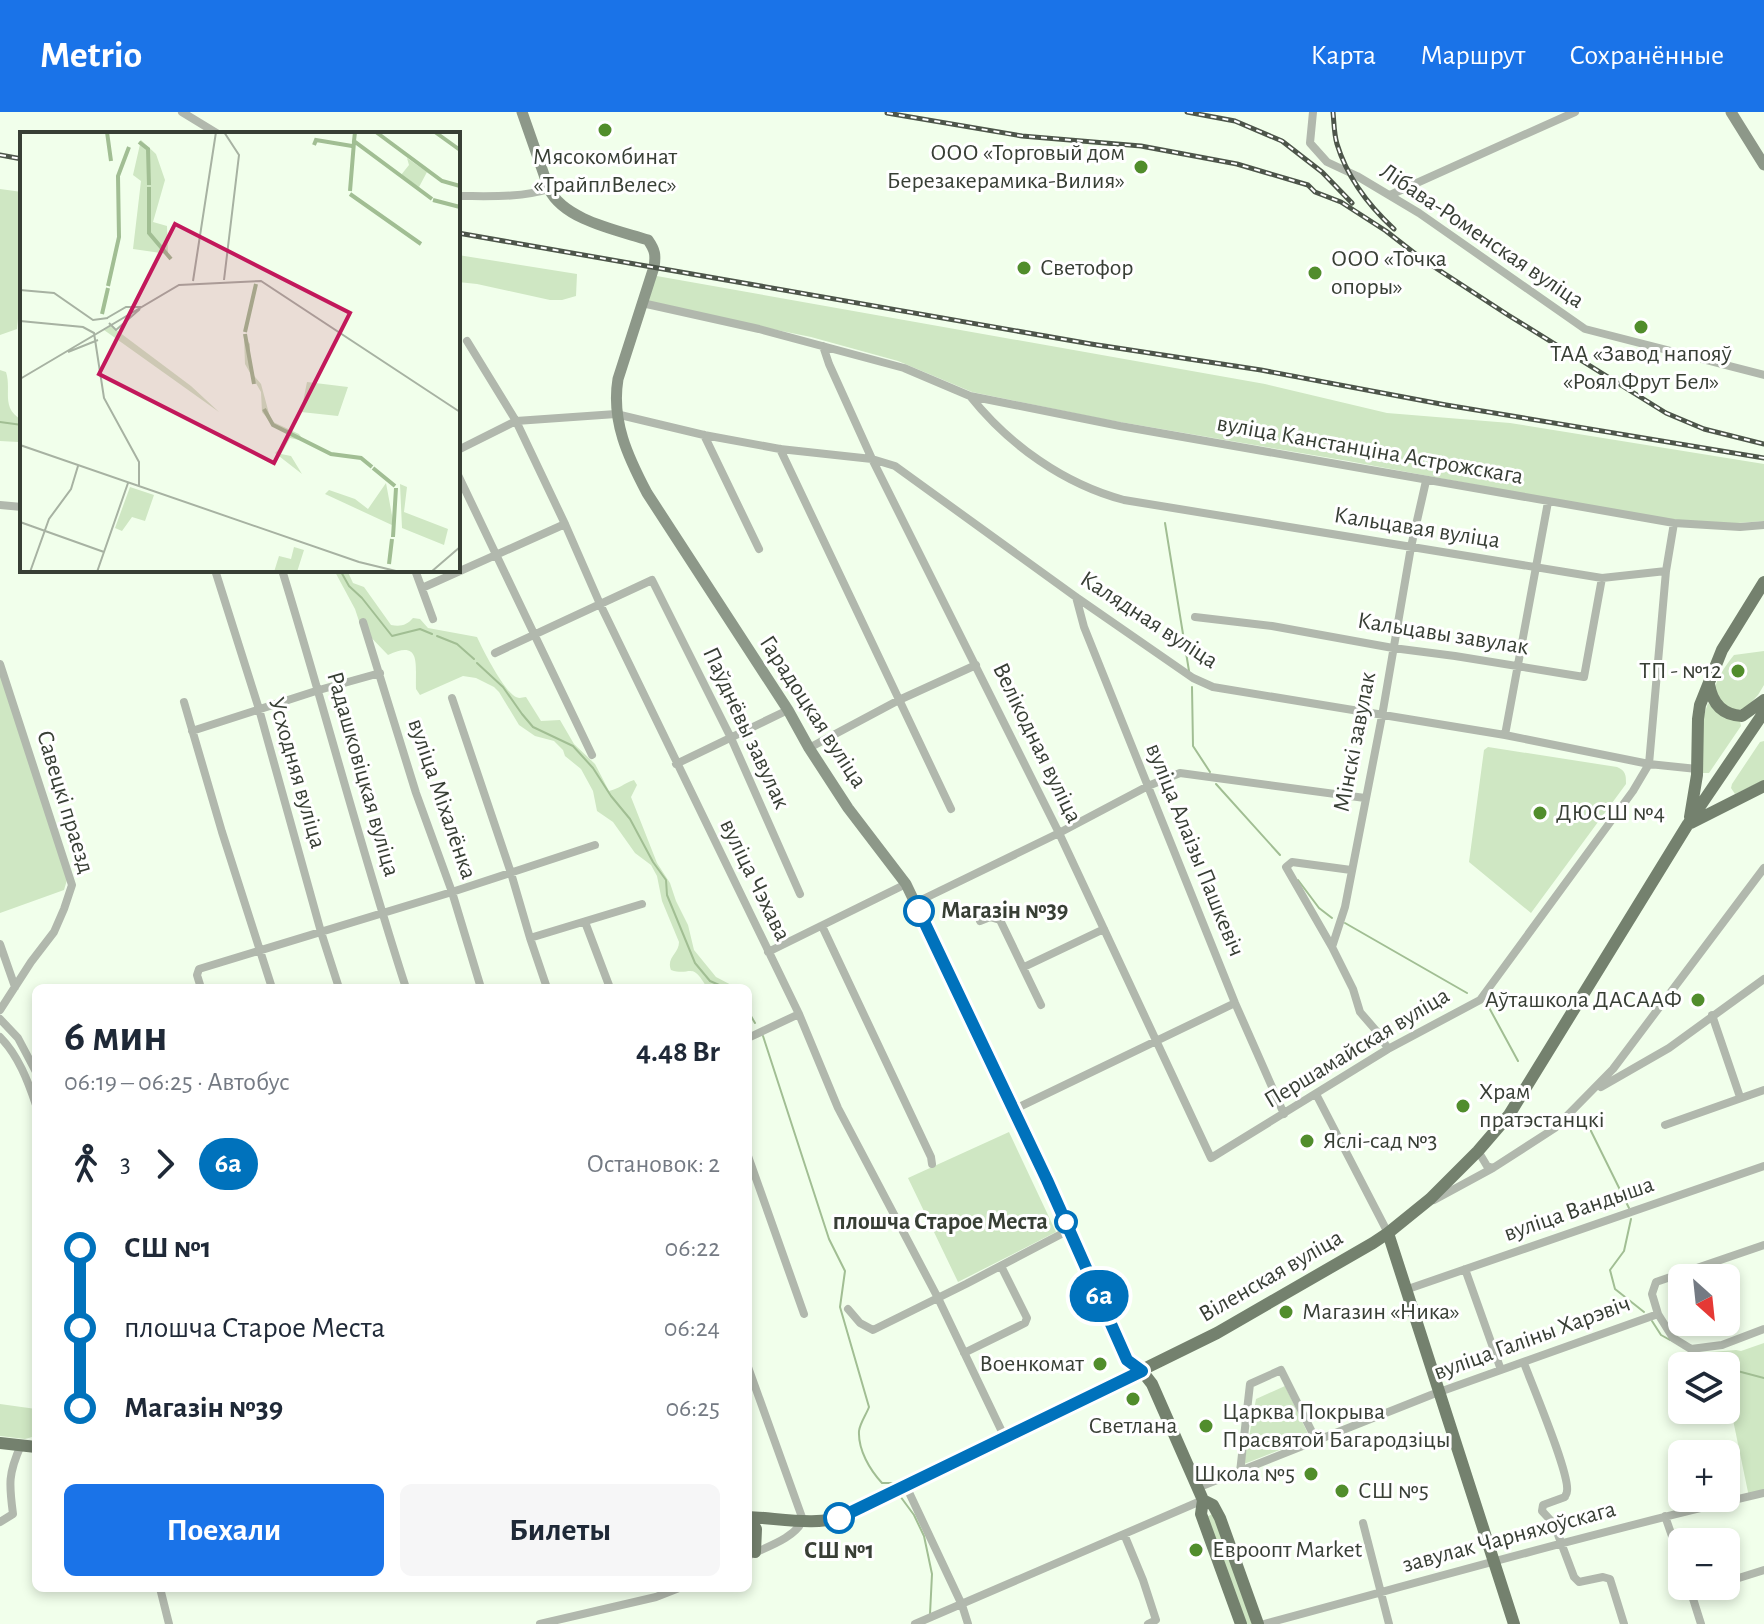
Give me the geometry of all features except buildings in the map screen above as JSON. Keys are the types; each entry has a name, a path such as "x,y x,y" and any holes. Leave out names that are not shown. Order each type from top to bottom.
{"main road":[{"path":"1688,824 1697,769 1700,705 1722,650 1764,582"},
{"path":"1709,684 1713,700 1728,713 1742,716 1764,700"},
{"name":"Віленская вуліца","path":"752,1517 816,1521 839,1518 1142,1371 1264,1307 1388,1233 1478,1151 1509,1115 1688,824 1764,712"},
{"path":"1688,824 1764,786"},
{"path":"1388,1233 1514,1624"},
{"path":"1142,1371 1152,1384 1200,1494 1201,1514 1241,1624"},
{"path":"0,1443 32,1446"},
{"path":"1200,1494 1213,1505 1220,1518 1258,1624"},
{"path":"752,1523 756,1529 752,1554"}],"street":[{"path":"182,112 215,132"},
{"name":"Гарадоцкая вуліца","path":"522,112 549,189 562,207 574,215 648,240 653,246 656,256 654,267 615,394 616,414 627,455 647,493 848,808 906,884 1127,1360 1142,1371"},
{"name":"Лібава-Роменская вуліца","path":"1313,112 1310,143 1327,162 1357,176 1433,222 1585,329 1764,375"},
{"path":"1390,195 1575,112"},
{"path":"1731,112 1762,158"},
{"path":"460,196 535,194 549,189"},
{"name":"вуліца Канстанціна Астрожскага","path":"642,303 759,329 904,368 970,396 1120,426 1674,523 1740,527 1764,525"},
{"name":"вуліца Чэхава","path":"467,341 516,421 676,764 799,1014 838,1108 938,1298 1005,1438"},
{"name":"Велікодная вуліца","path":"823,346 872,459 1059,833 1211,1158"},
{"name":"вуліца Канстанціна Астрожскага","path":"970,396 985,415 1067,479 1098,493 1164,507"},
{"name":"Калядная вуліца","path":"516,421 616,414 780,449 872,459 895,466 1076,597 1193,678 1213,687 1505,735 1649,764 1697,769"},
{"path":"460,449 516,421"},
{"path":"704,435 759,549"},
{"path":"780,449 951,809"},
{"path":"460,479 592,755"},
{"name":"Мінскі завулак","path":"1332,947 1345,907 1411,547 1426,481"},
{"path":"1505,735 1548,502"},
{"path":"0,505 20,507"},
{"name":"Кальцавая вуліца","path":"1164,507 1602,578 1666,571"},
{"path":"1649,764 1666,571 1674,523"},
{"path":"460,572 565,524"},
{"name":"Усходняя вуліца","path":"216,572 259,709 338,984"},
{"name":"Радашковіцкая вуліца","path":"283,572 405,984"},
{"path":"416,572 433,619"},
{"path":"422,588 460,572"},
{"name":"Кальцавы завулак","path":"1195,617 1272,626 1584,677 1602,578"},
{"name":"Паўднёвы завулак","path":"600,604 652,580 731,738 800,894"},
{"name":"вуліца Алаізы Пашкевіч","path":"1076,597 1084,627 1235,1003 1284,1114"},
{"path":"495,653 600,604"},
{"name":"вуліца Міхалёнка","path":"363,622 480,984"},
{"name":"Савецкі праезд","path":"0,664 72,885 54,932 0,1010"},
{"path":"809,748 899,700 976,665"},
{"path":"192,731 380,673"},
{"path":"452,698 546,984"},
{"path":"184,702 271,984"},
{"path":"676,764 788,710"},
{"name":"Першамайская вуліца","path":"1211,1158 1388,1049 1480,1000 1633,791 1649,764"},
{"path":"915,903 1148,786 1180,773 1365,798"},
{"path":"200,984 199,969 595,845"},
{"path":"1351,870 1292,862 1286,867 1332,947 1353,989 1360,1012 1388,1049"},
{"path":"1616,1073 1764,868"},
{"path":"768,952 906,884"},
{"path":"530,938 642,904"},
{"path":"980,921 990,917 1000,920 1041,1005"},
{"path":"585,922 608,984"},
{"path":"822,926 897,1082 932,1164"},
{"path":"1024,967 1104,929"},
{"path":"0,944 15,987"},
{"name":"Віленская вуліца","path":"1416,1210 1493,1168 1555,1128 1616,1073 1669,1048 1764,979"},
{"path":"1013,1110 1235,1003"},
{"path":"752,1036 799,1014"},
{"path":"1712,1015 1740,1097"},
{"path":"0,1019 18,1038 32,1064"},
{"path":"0,1037 22,1070 32,1095"},
{"path":"1665,1125 1764,1090"},
{"path":"1316,1094 1388,1233"},
{"path":"1478,1151 1487,1166 1493,1168"},
{"name":"вуліца Вандыша","path":"1408,1289 1764,1166"},
{"path":"752,1167 804,1314"},
{"path":"848,1309 860,1323 873,1330 1069,1230"},
{"path":"1764,1245 1656,1282 1652,1294 1658,1314 1673,1338 1691,1349 1722,1345 1764,1329"},
{"path":"964,1353 1025,1323 1027,1318 1001,1266"},
{"path":"1465,1269 1501,1370"},
{"name":"вуліца Галіны Харэвіч","path":"915,1624 1124,1534 1240,1472 1316,1440 1439,1392 1658,1314"},
{"path":"1524,1363 1566,1483 1565,1497 1543,1505 1542,1511 1554,1524 1574,1577 1579,1582 1603,1577 1610,1579 1624,1624"},
{"path":"1240,1472 1250,1384 1281,1370 1316,1440"},
{"path":"752,1378 803,1520 793,1534 752,1554"},
{"path":"0,1522 13,1514 9,1484 21,1445"},
{"path":"906,1486 968,1624"},
{"name":"завулак Чарняхоўскага","path":"1264,1624 1493,1561 1764,1493"},
{"path":"1665,1516 1669,1528"},
{"path":"1363,1523 1389,1624"},
{"path":"1124,1534 1156,1620 1148,1624"},
{"path":"1740,1578 1763,1571"},
{"path":"161,1592 169,1624"},
{"path":"540,1624 578,1620 669,1592"},
{"path":"1694,1600 1701,1624"}],"green space":[{"path":"0,189 20,192 20,298 17,329 0,335"},
{"path":"460,255 577,274 576,296 562,300 460,282"},
{"path":"651,275 1265,384 1387,413 1510,423 1764,464 1764,521 1725,524 1669,521 1103,419 972,392 898,361 811,337 643,300"},
{"path":"0,370 6,372 8,379 11,410 20,419 20,440 0,441"},
{"path":"335,572 348,572 353,583 364,587 391,625 404,625 413,618 420,619 428,628 477,637 508,690 516,697 526,697 541,721 560,720 574,744 595,764 609,791 634,780 637,785 631,797 657,863 670,883 688,925 694,950 716,977 729,984 705,984 694,972 671,970 670,962 679,942 662,901 657,876 651,865 635,853 613,822 597,811 593,791 581,769 565,756 563,750 554,741 535,736 519,725 499,692 476,678 463,676 420,695 416,689 416,663 412,652 399,651 388,655 361,627"},
{"path":"1764,651 1764,685 1758,695 1746,708 1724,707 1715,688 1728,663 1734,655"},
{"path":"0,674 67,880 64,890 0,913"},
{"path":"1708,703 1722,716 1740,721 1741,726 1709,773 1702,773 1703,718"},
{"path":"1764,741 1764,780 1735,794 1732,784 1760,742"},
{"name":"ДЮСШ №4","path":"1488,747 1617,767 1626,776 1626,784 1531,913 1469,862 1484,750"},
{"path":"1009,1132 1056,1232 958,1282 908,1178"},
{"path":"1764,1343 1764,1494 1749,1497 1740,1440 1737,1440 1734,1424 1740,1424 1740,1352 1711,1352 1741,1351"},
{"path":"1285,1386 1310,1438 1244,1464 1256,1399"},
{"path":"0,1404 32,1408 32,1437 0,1436"},
{"path":"1215,1513 1254,1624 1244,1624 1206,1517"}],"waterway":[{"path":"0,422 20,425"},
{"path":"1165,523 1189,671"},
{"path":"341,572 349,586 392,636 420,629 432,634"},
{"path":"437,636 457,644 474,659"},
{"path":"477,663 503,687 533,727 573,746 593,768 630,819 666,880 667,895 695,963 710,981 717,984"},
{"path":"1192,687 1193,746 1210,772"},
{"path":"1216,784 1280,855"},
{"path":"1298,880 1319,908 1332,918"},
{"path":"1345,923 1467,993"},
{"path":"1486,1002 1518,1061"},
{"path":"752,1018 755,1023"},
{"path":"763,1036 829,1239 845,1271 840,1307 869,1407 860,1428 860,1445 882,1483 894,1483 896,1487"},
{"path":"1577,1117 1588,1125 1629,1208"},
{"path":"1631,1219 1624,1251 1610,1270 1615,1289 1644,1312"},
{"path":"1652,1321 1661,1335 1670,1340"},
{"path":"1740,1372 1764,1378"},
{"path":"900,1496 924,1536 932,1574 930,1614"}],"railway":[{"path":"1187,112 1235,121 1282,141 1322,172 1352,203"},
{"path":"1333,112 1336,140 1347,168 1368,201 1394,229"},
{"path":"887,113 1022,136 1141,146 1237,164 1308,185 1315,192 1341,202 1508,315 1666,413 1704,429 1764,444"},
{"path":"0,155 20,159"},
{"path":"460,233 1764,458"}],"bus line":[{"name":"6а","path":"839,1518 1142,1371 1127,1360 1047,1180 919,911"}],"place":[{"name":"Мясокомбинат «ТрайплВелес»","path":"605,130"},
{"name":"ООО «Торговый дом Березакерамика-Вилия»","path":"1141,167"},
{"name":"Светофор","path":"1024,268"},
{"name":"ООО «Точка опоры»","path":"1315,273"},
{"name":"ТАА «Завод напояў «Роял Фрут Бел»","path":"1641,327"},
{"name":"ТП - №12","path":"1738,671"},
{"name":"ДЮСШ №4","path":"1540,813"},
{"name":"Магазін №39","path":"919,911"},
{"name":"Аўташкола ДАСААФ","path":"1698,1000"},
{"name":"Храм пратэстанцкі","path":"1463,1106"},
{"name":"Яслі-сад №3","path":"1307,1141"},
{"name":"плошча Старое Места","path":"1066,1222"},
{"name":"Магазин «Ника»","path":"1286,1312"},
{"name":"Военкомат","path":"1100,1364"},
{"name":"Светлана","path":"1133,1399"},
{"name":"Царква Покрыва Прасвятой Багародзіцы","path":"1206,1426"},
{"name":"Школа №5","path":"1311,1474"},
{"name":"СШ №5","path":"1342,1491"},
{"name":"СШ №1","path":"839,1518"},
{"name":"Евроопт Market","path":"1196,1550"}]}
